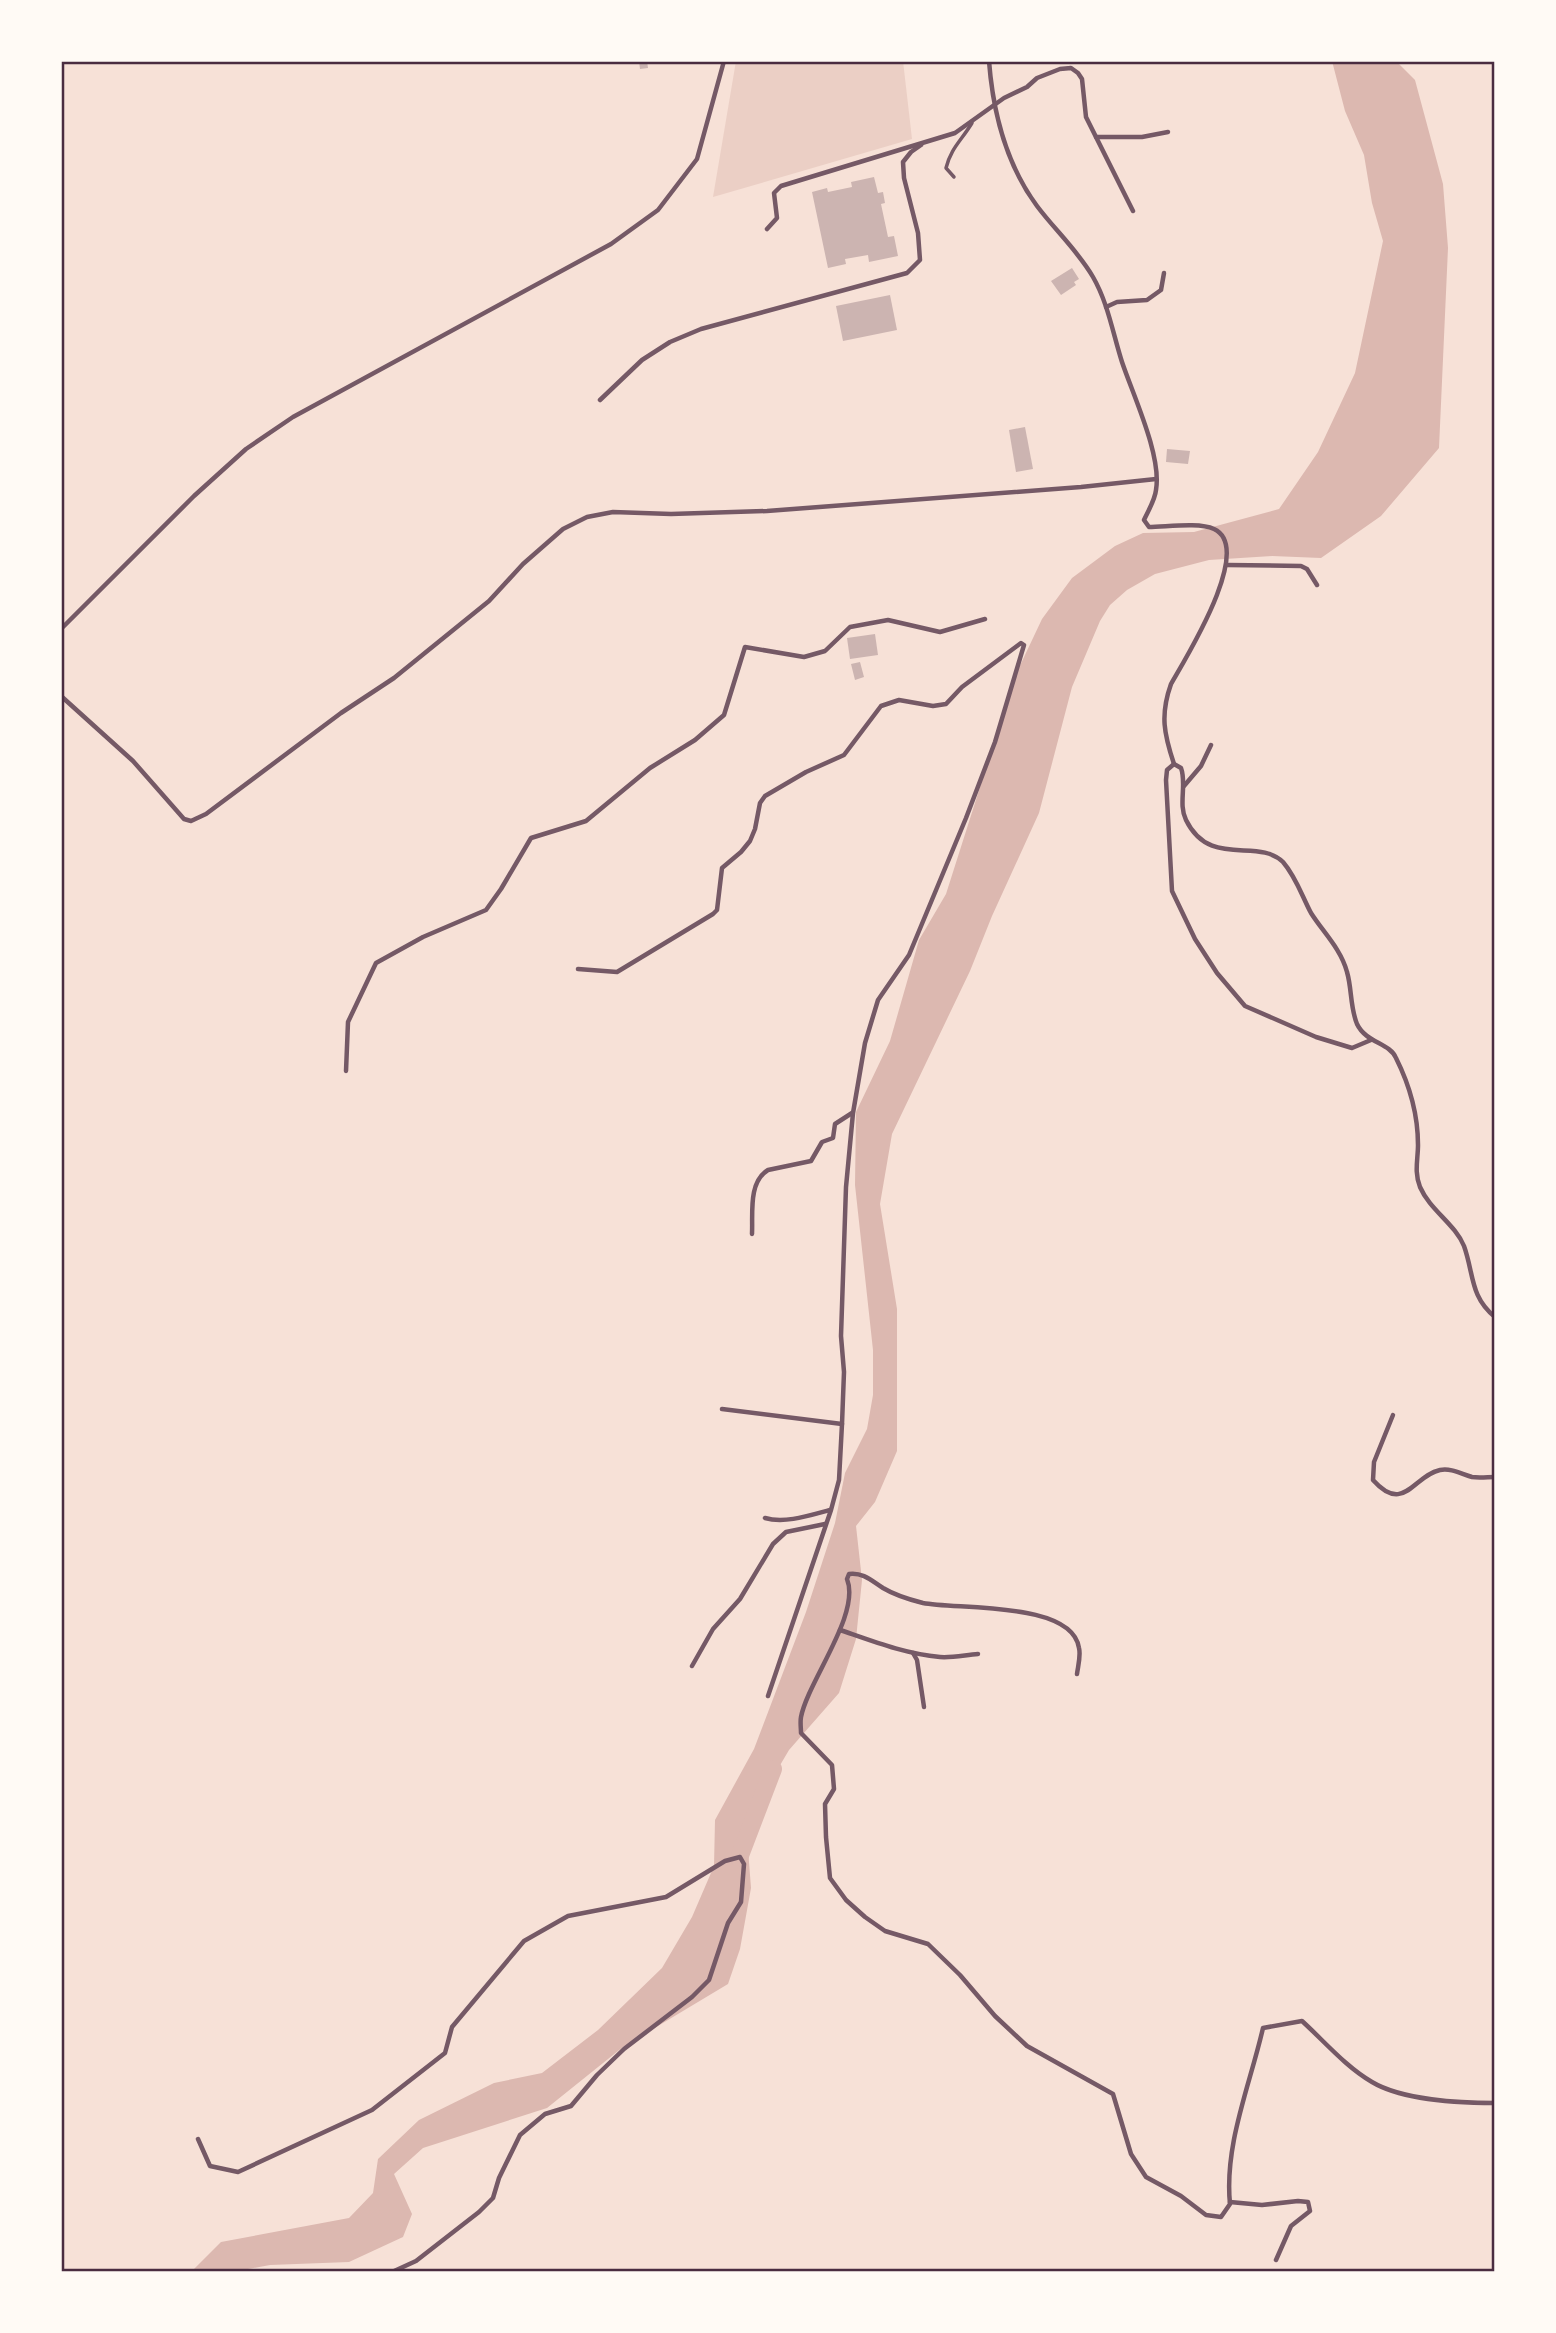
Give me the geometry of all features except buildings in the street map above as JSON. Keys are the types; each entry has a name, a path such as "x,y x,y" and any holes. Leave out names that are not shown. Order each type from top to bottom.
{"street":[{"path":"989,61 993,106 1011,162 1022,184 1049,222 1085,264 1096,281 1106,307 1122,363 1145,425 1156,479 1156,493 1144,520 1149,527 1212,528 1222,534 1227,565 1204,624 1171,684 1163,721 1174,764 1181,768 1185,778 1184,817 1195,834 1214,847 1260,852 1280,859 1289,869 1312,914 1342,956 1348,972 1351,1003 1357,1022 1371,1040 1394,1053 1406,1078 1418,1144 1416,1169 1420,1186 1431,1204 1461,1238 1480,1303 1495,1317"},
{"path":"61,629 194,496 246,449 293,417 611,244 658,210 697,159 723,62"},
{"path":"767,229 777,218 774,193 781,186 955,133 1037,78 1060,69 1071,68 1082,79 1086,117 1133,211"},
{"path":"954,177 946,168 950,152 960,143 972,123"},
{"path":"1096,137 1142,137 1168,132"},
{"path":"600,400 642,360 670,342 701,329 907,274 920,260 918,233 904,178 904,162 911,152 924,143"},
{"path":"1106,307 1117,302 1147,300 1161,290 1164,273"},
{"path":"61,696 133,761 184,819 191,821 206,814 341,713 394,678 489,601 523,564 563,529 587,517 613,512 767,512 1156,479"},
{"path":"1227,565 1301,566 1307,569 1317,585"},
{"path":"346,1071 348,1022 376,963 423,937 485,910 501,889 531,838 586,821 650,768 695,740 724,715 745,646 804,657 825,651 850,627 888,620 940,632 985,619"},
{"path":"578,969 617,972 713,914 717,910 722,868 750,841 760,803 765,796 806,772 844,755 881,706 900,700 933,706 946,704 962,687 1022,643 1024,645 995,742 952,853 909,955 878,1000 865,1043 853,1113 846,1186 841,1326 844,1372 839,1480 768,1696"},
{"path":"1183,786 1201,766 1210,745"},
{"path":"1174,764 1167,770 1166,780 1172,891 1195,939 1217,973 1245,1006 1304,1032 1352,1048 1371,1040"},
{"path":"752,1234 758,1178 768,1170 811,1161 822,1142 833,1138 835,1124 853,1113"},
{"path":"722,1409 842,1424"},
{"path":"1394,1415 1374,1462 1373,1480 1380,1488 1395,1494 1410,1491 1429,1473 1443,1469 1463,1472 1471,1477 1495,1477"},
{"path":"765,1518 794,1518 831,1510"},
{"path":"691,1666 713,1629 740,1600 773,1544 786,1532 826,1524"},
{"path":"1077,1674 1079,1646 1069,1628 1029,1612 923,1603 884,1588 871,1579 855,1573 849,1574 847,1579 851,1589 840,1630 802,1715 801,1733 832,1765 834,1788 825,1804 830,1878 846,1900 885,1931 928,1944 1027,2046 1114,2094 1131,2154 1146,2177 1181,2196 1206,2215 1221,2217 1230,2202 1228,2181 1234,2144 1263,2028 1302,2021 1372,2082 1409,2095 1466,2103 1495,2103"},
{"path":"840,1630 913,1653 942,1657 978,1654"},
{"path":"913,1653 917,1660 924,1707"},
{"path":"198,2138 210,2166 238,2172 372,2110 445,2053 452,2026 524,1941 568,1916 666,1897 725,1861 740,1857 744,1864 741,1902 728,1923 709,1980 692,1997 624,2049 571,2106 545,2114 520,2135 499,2178 493,2199 479,2212 416,2261 392,2272"},
{"path":"1230,2202 1262,2205 1308,2202 1310,2211 1291,2227 1276,2260"}],"shaded area":[{"path":"736,61 903,61 912,139 713,197"},
{"path":"1332,61 1396,61 1415,80 1443,184 1448,248 1439,448 1381,516 1321,558 1272,556 1209,560 1155,574 1127,590 1110,605 1100,621 1072,687 1039,813 970,971 892,1134 880,1204 897,1309 897,1451 875,1502 856,1526 862,1580 856,1639 839,1693 789,1750 746,1823 751,1888 740,1949 728,1984 623,2047 547,2108 423,2148 394,2174 412,2214 403,2237 349,2262 270,2265 232,2272 191,2272 221,2242 349,2218 373,2193 378,2159 419,2120 494,2083 542,2073 598,2030 662,1968 692,1917 714,1866 715,1820 754,1749 806,1612 835,1523 845,1473 867,1429 873,1395 873,1350 855,1185 856,1112 890,1041 919,940 946,894 1016,674 1042,619 1072,578 1115,546 1143,533 1194,532 1279,509 1318,452 1355,373 1383,241 1372,203 1364,155 1345,111"}],"waterway":[{"path":"739,1858 773,1769"}]}
